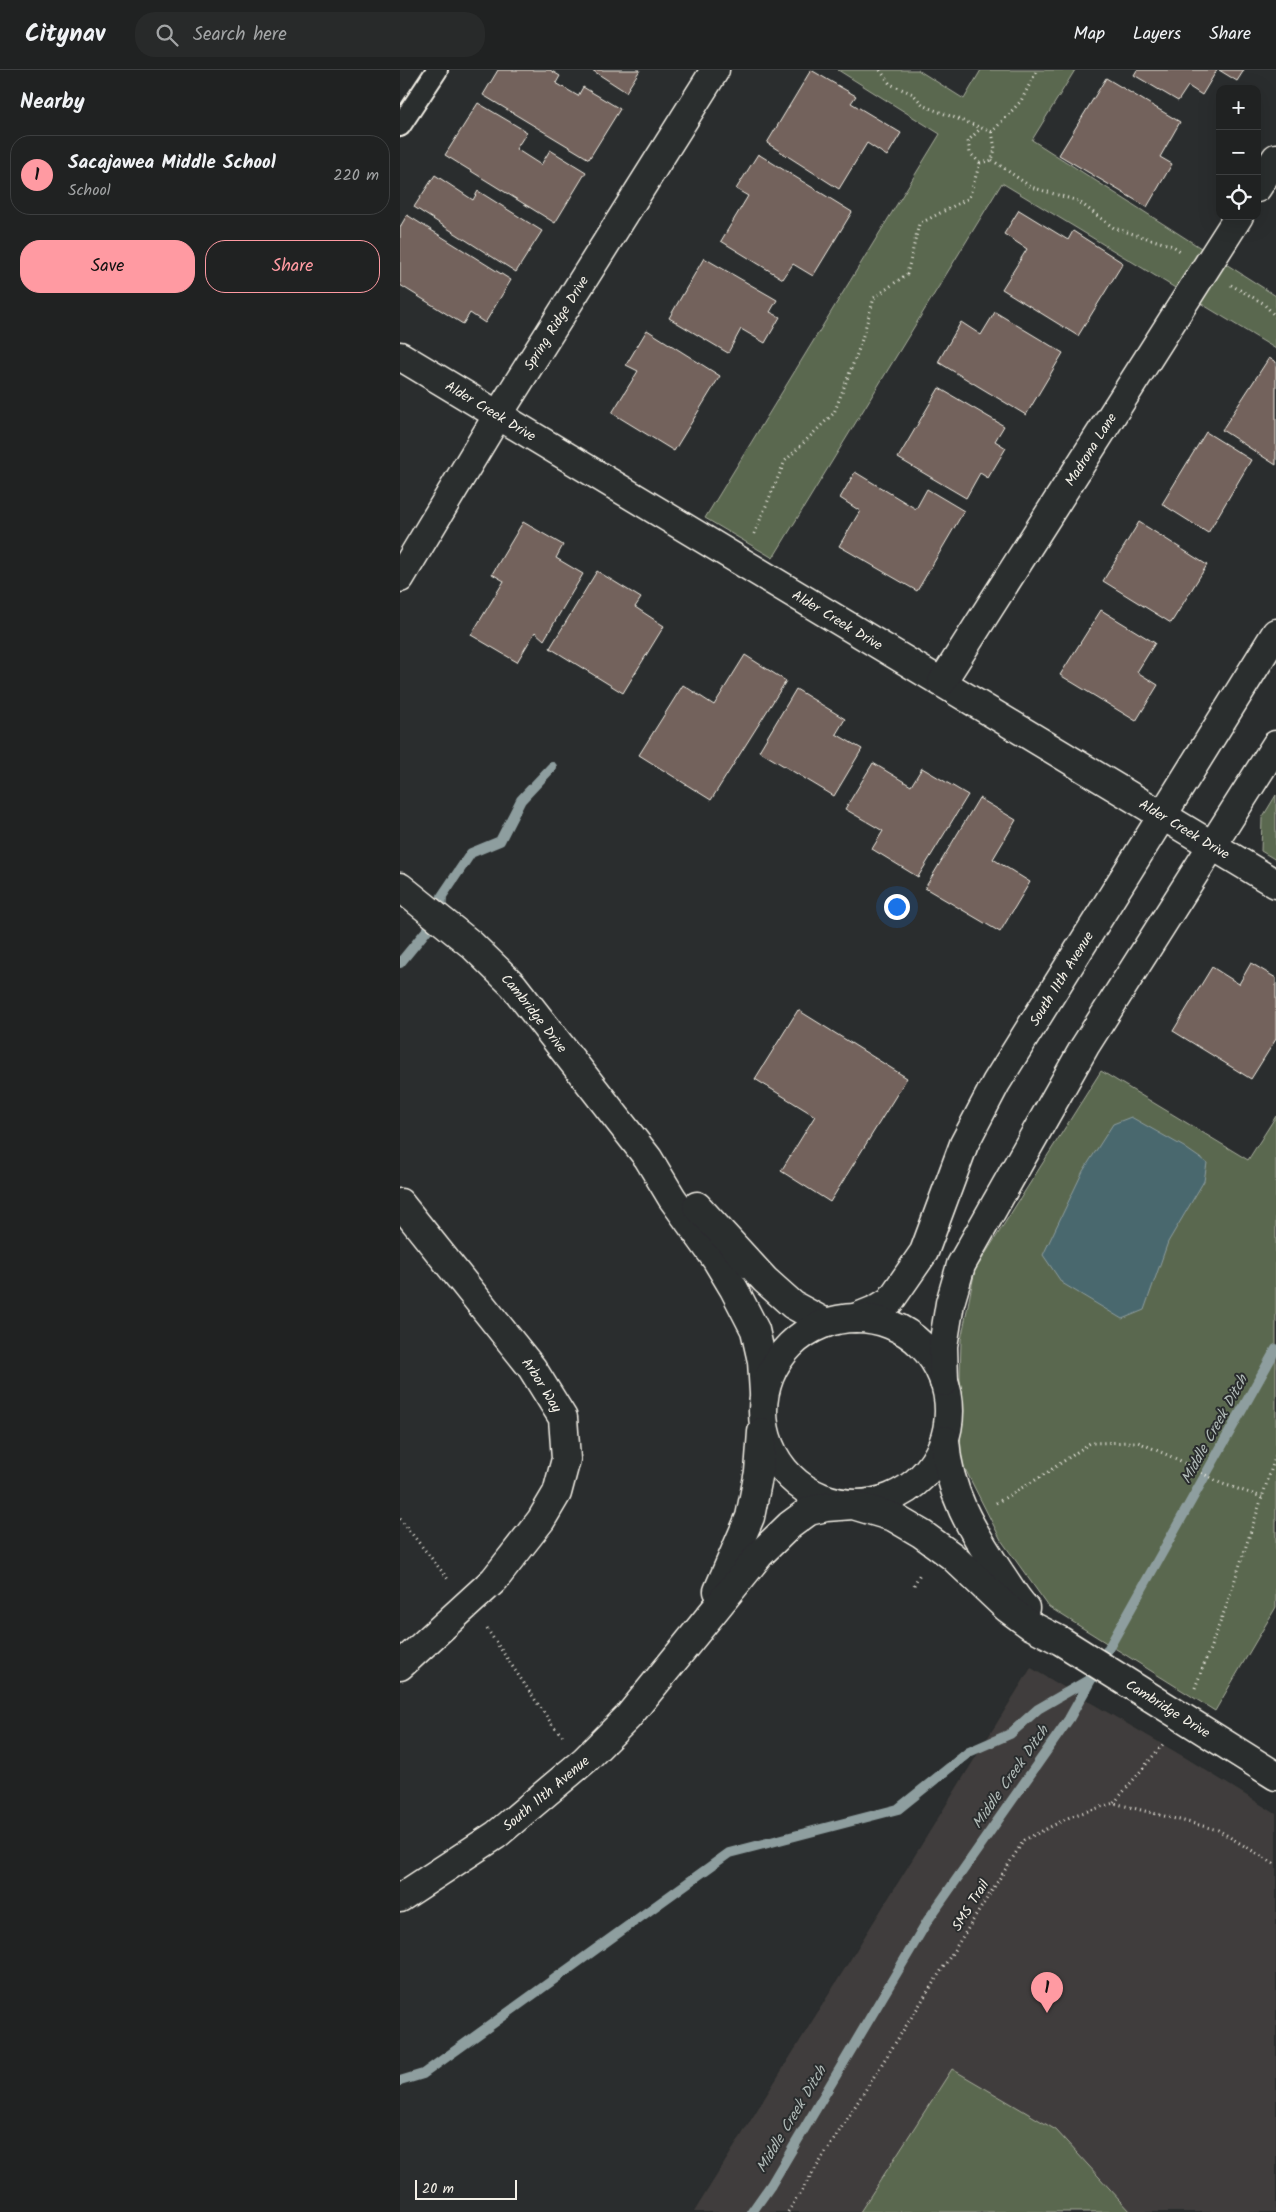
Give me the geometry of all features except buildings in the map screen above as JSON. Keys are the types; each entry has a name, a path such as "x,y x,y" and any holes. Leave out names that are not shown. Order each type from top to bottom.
{"street":[{"name":"Spring Ridge Drive","path":"400,578 498,415 715,70"},
{"path":"1261,182 1276,158"},
{"name":"Madrona Lane","path":"942,682 1236,220"},
{"name":"Alder Creek Drive","path":"400,356 1276,884"},
{"name":"South 11th Avenue","path":"671,1664 696,1631 721,1584 750,1516 759,1472 764,1393 776,1363 797,1338 826,1323 855,1318 878,1310 890,1301 924,1252 964,1144 996,1083 1276,633"},
{"name":"South 11th Avenue","path":"400,1898 496,1835 585,1760 628,1717 760,1554 790,1525 809,1512 826,1507 885,1500 912,1486 932,1466 945,1440 949,1410 944,1382 943,1346 950,1303 960,1265 1085,1046 1276,745"},
{"name":"Cambridge Drive","path":"400,887 472,946 513,985 648,1158 672,1198 716,1259 755,1330 762,1361 764,1393"},
{"name":"Cambridge Drive","path":"648,1158 686,1193 765,1280 793,1305 826,1323"},
{"name":"Arbor Way","path":"400,1203 532,1368 562,1418 566,1458 557,1493 541,1520 494,1580 400,1666"},
{"name":"South 11th Avenue","path":"855,1318 883,1322 910,1336 931,1356 944,1382"},
{"name":"South 11th Avenue","path":"763,1425 774,1456 794,1481 822,1498 853,1505"},
{"name":"Cambridge Drive","path":"945,1440 946,1460 951,1480 967,1521 1022,1605 1061,1641"},
{"name":"Cambridge Drive","path":"853,1505 893,1517 937,1545 952,1556 1007,1608 1030,1624 1061,1641 1276,1776"}],"lane":[{"path":"400,126 437,70"}],"path":[{"path":"880,70 890,84 913,94 924,106 992,132"},
{"path":"992,132 1021,101 1037,70"},
{"path":"980,163 970,153 968,141 982,128"},
{"path":"992,132 995,149 992,160"},
{"path":"980,163 992,160 1031,187 1078,201 1114,228 1173,246 1205,270 1263,303 1276,317"},
{"path":"741,562 785,461 834,413 860,346 874,298 907,274 919,224 969,198 980,163"},
{"path":"967,1521 1042,1476 1090,1443 1138,1442 1180,1461 1220,1483 1262,1497"},
{"path":"1276,1455 1226,1607 1184,1718 1114,1803 1218,1830 1276,1865"},
{"path":"400,1519 425,1553 469,1603 554,1726 585,1760"},
{"path":"914,1585 937,1545"},
{"name":"SMS Trail","path":"788,2212 1024,1840 1072,1816 1114,1803"}],"shaded area":[{"path":"1031,1668 1186,1758 1276,1814 1276,2212 694,2212"}],"green space":[{"path":"838,70 918,70 964,99 981,70 1075,70 1032,140 1276,296 1276,349 1002,183 773,558 705,518 940,134"},
{"path":"1276,795 1276,860 1261,851 1262,818"},
{"path":"1101,1071 1248,1160 1276,1116 1276,1607 1215,1711 1049,1607 1001,1540 958,1455 961,1340 975,1270"},
{"path":"952,2069 1056,2130 1131,2212 860,2212"}],"water":[{"path":"1131,1117 1184,1147 1207,1163 1204,1181 1168,1242 1144,1310 1122,1319 1062,1283 1043,1255 1083,1171 1113,1124"}],"waterway":[{"path":"400,963 441,913 442,896 471,853 500,841 521,800 552,767"},
{"name":"Middle Creek Ditch","path":"752,2212 771,2185 928,1920 1069,1719 1276,1349"},
{"path":"400,2081 423,2074 729,1853 898,1809 969,1752 1010,1734 1038,1709 1090,1679"}],"place":[{"name":"Sacajawea Middle School","path":"1047,2013"}]}
